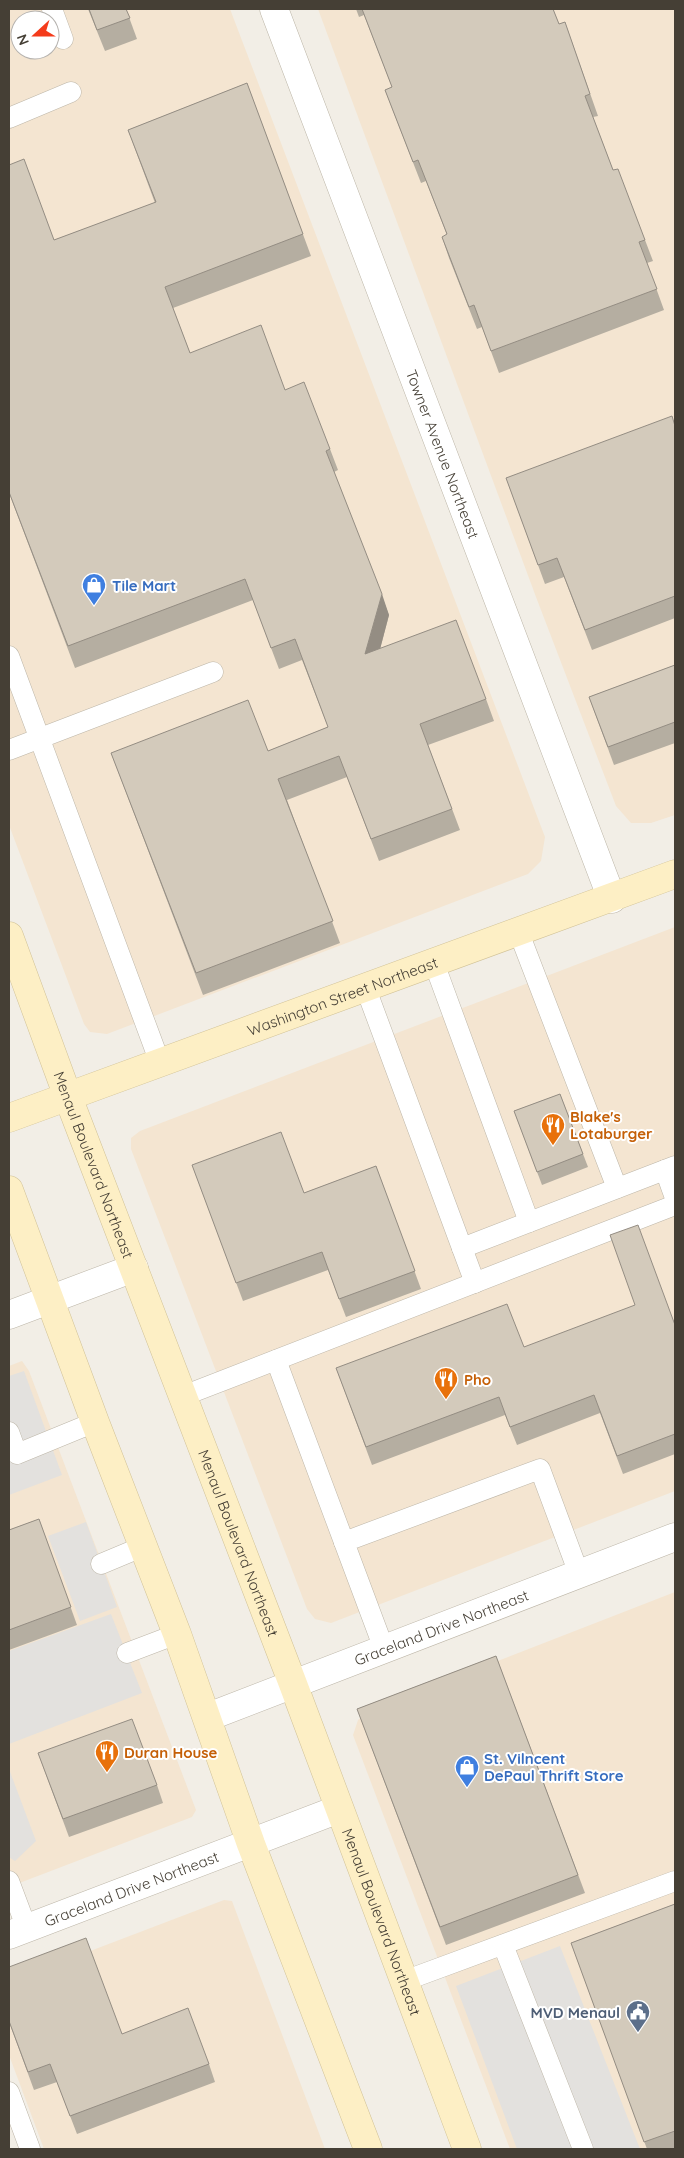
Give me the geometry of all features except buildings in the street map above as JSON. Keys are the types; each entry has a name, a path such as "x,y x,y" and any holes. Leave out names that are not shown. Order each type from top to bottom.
{"main road":[{"name":"Washington Street Northeast","path":"9,1118 520,933 675,874"},
{"name":"Menaul Boulevard Northeast","path":"9,936 68,1097 293,1684 467,2149"},
{"path":"9,1190 178,1634 251,1844 368,2149"}],"street":[{"name":"Towner Avenue Northeast","path":"274,9 612,899"},
{"path":"9,1315 134,1268"},
{"name":"Graceland Drive Northeast","path":"208,1717 675,1536"},
{"name":"Graceland Drive Northeast","path":"18,1932 339,1809"}],"lane":[{"path":"52,9 63,39"},
{"path":"9,118 71,92"},
{"path":"9,656 160,1063"},
{"path":"9,750 213,672"},
{"path":"520,933 617,1188"},
{"path":"434,964 529,1222"},
{"path":"366,988 474,1283"},
{"path":"462,1248 670,1168 675,1198"},
{"path":"183,1396 675,1206"},
{"path":"276,1360 384,1649"},
{"path":"9,1432 17,1454 96,1422"},
{"path":"344,1542 540,1469 579,1574"},
{"path":"102,1564 144,1546"},
{"path":"127,1653 178,1634"},
{"path":"9,1881 18,1932"},
{"path":"404,1981 675,1882"},
{"path":"503,1945 584,2149"},
{"path":"9,2092 30,2149"}],"shaded area":[{"path":"9,9 230,9 545,837 541,861 528,874 107,1034 90,1032 84,1024 9,825"},
{"path":"318,9 675,9 675,815 651,823 631,823 616,806 536,597"},
{"path":"675,927 675,1491 331,1623 315,1619 307,1609 131,1149 131,1138 140,1131"},
{"path":"22,1361 29,1371 196,1810 192,1817 9,1887 9,1366"},
{"path":"24,1371 62,1475 9,1495 9,1376"},
{"path":"86,1522 117,1607 80,1621 48,1536"},
{"path":"675,1592 675,2149 510,2149 353,1735 358,1720 369,1711"},
{"path":"111,1614 142,1693 9,1744 9,1651"},
{"path":"9,1769 36,1841 15,1861 9,1857"},
{"path":"224,1900 232,1901 325,2149 44,2149 9,2055 9,1982"},
{"path":"560,1946 640,2149 517,2149 456,1986"}],"place":[{"name":"Tile Mart","path":"94,606"},
{"name":"Blake's Lotaburger","path":"553,1146"},
{"name":"Pho","path":"446,1400"},
{"name":"Duran House","path":"107,1773"},
{"name":"St. Vilncent DePaul Thrift Store","path":"467,1788"},
{"name":"MVD Menaul","path":"638,2033"}]}
